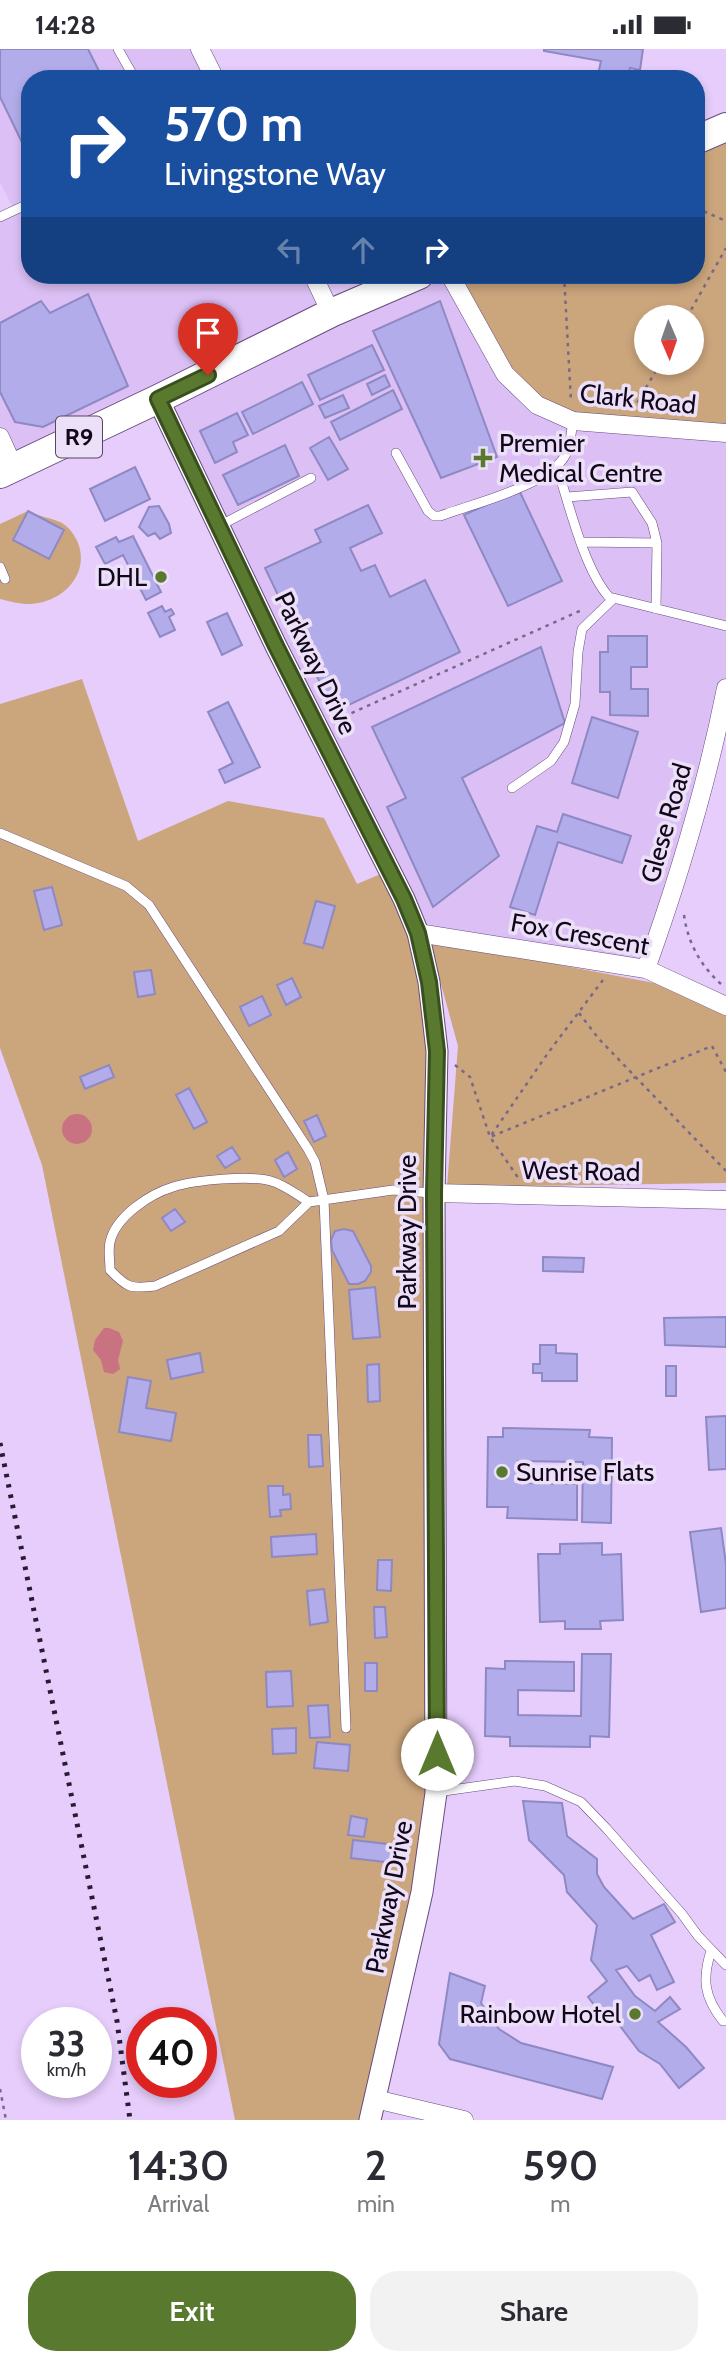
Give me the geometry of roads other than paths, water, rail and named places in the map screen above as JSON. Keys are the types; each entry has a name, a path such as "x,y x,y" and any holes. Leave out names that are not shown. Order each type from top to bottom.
{"highway":[{"path":"705,136 726,127"},
{"name":"R9","path":"7,471 331,313 398,284"}],"street":[{"path":"200,49 210,70"},
{"path":"317,284 331,313"},
{"name":"Clark Road","path":"455,284 505,374 537,405 572,421 726,433"},
{"name":"Parkway Drive","path":"158,399 317,729 384,859 418,933 429,982 437,1051 434,1193 436,1793 422,1892 370,2120"},
{"path":"0,437 7,471"},
{"name":"Glese Road","path":"646,969 678,879 715,745 726,688"},
{"name":"Fox Crescent","path":"418,933 646,969 726,1006"},
{"name":"West Road","path":"434,1193 726,1200"},
{"path":"375,2099 464,2120"}],"lane":[{"path":"118,49 130,70"},
{"path":"0,217 21,207"},
{"path":"397,453 428,511 434,516 440,516 539,480 557,467 567,452 572,421"},
{"path":"557,467 600,587 611,598 726,626"},
{"path":"219,526 312,478"},
{"path":"567,497 632,492 653,523 657,543 656,609"},
{"path":"582,542 657,543"},
{"path":"0,567 5,579"},
{"path":"512,788 551,761 565,742 575,704 582,629 611,598"},
{"path":"0,833 126,886 149,905 309,1149 315,1163 324,1200 346,1728"},
{"path":"309,1202 281,1185 260,1179 220,1179 174,1186 148,1199 122,1219 110,1242 110,1270 122,1283 135,1289 155,1286 279,1231 309,1202 393,1190 434,1193"},
{"path":"436,1793 514,1781 545,1786 581,1802 615,1837 711,1951 726,1965"},
{"path":"711,1951 705,1969 706,1989 712,2007 723,2021 726,2021"}],"railway":[{"path":"0,1443 117,2021 130,2120"}],"place":[{"name":"Premier Medical Centre","path":"483,458"},
{"name":"DHL","path":"161,577"},
{"name":"Sunrise Flats","path":"502,1472"},
{"name":"Rainbow Hotel","path":"635,2014"}]}
